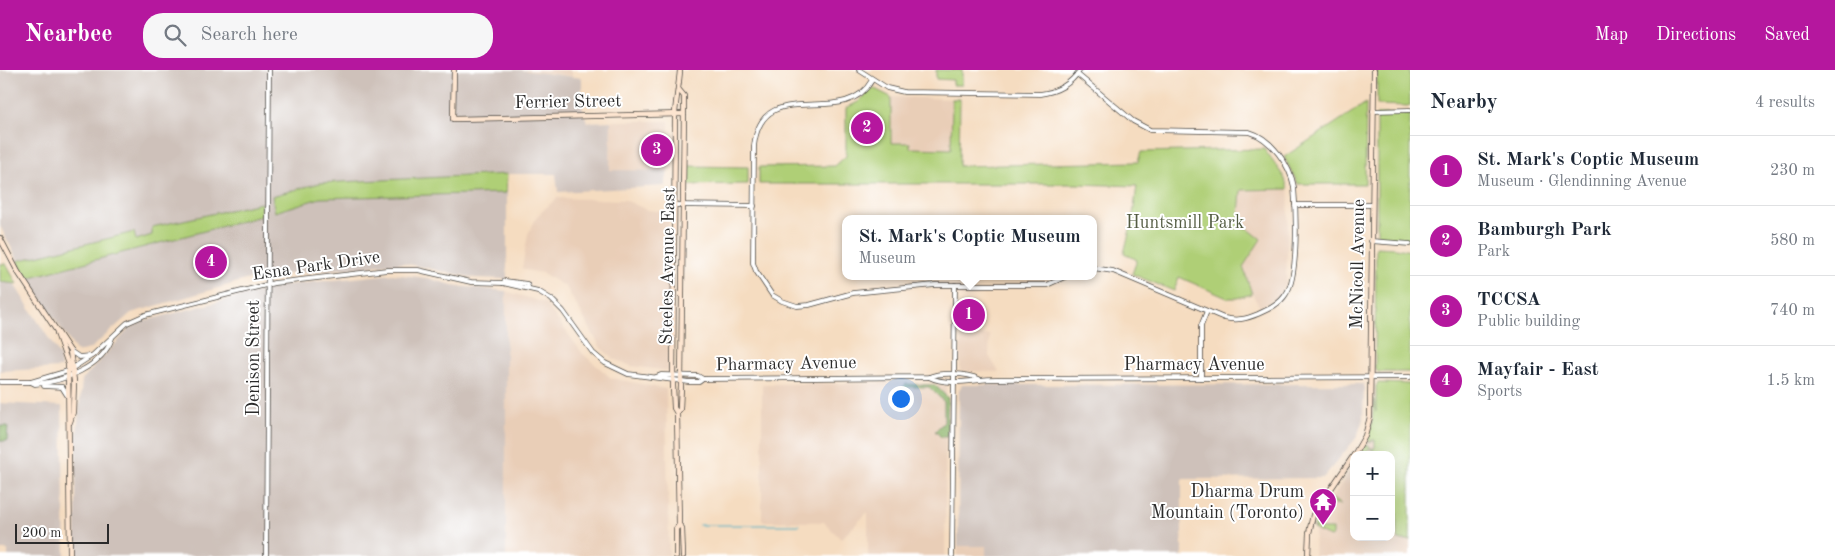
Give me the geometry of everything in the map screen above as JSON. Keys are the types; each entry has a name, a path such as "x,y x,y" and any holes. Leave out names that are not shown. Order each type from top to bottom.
{"main road":[{"name":"Ferrier Street","path":"454,70 453,119 684,114"},
{"name":"Steeles Avenue East","path":"680,70 679,90 675,96 673,378 674,408 676,413 679,525 682,528 683,556"},
{"name":"McNicoll Avenue","path":"1357,451 1363,441 1369,424 1374,70"},
{"name":"Steeles Avenue East","path":"676,413 680,408 681,379 684,114 684,96 679,90"},
{"path":"0,238 18,272 70,351 73,412 70,424"},
{"path":"57,333 71,373 68,396 70,424 70,556"},
{"name":"McNicoll Avenue","path":"1308,556 1309,533 1313,516 1350,461"},
{"name":"Steeles Avenue East","path":"676,556 676,530 679,525"}],"street":[{"name":"Denison Street","path":"266,556 269,70"},
{"path":"860,70 872,80 888,88 904,92 1040,94 1062,87 1078,72 1133,121 1150,130 1249,132 1262,137 1275,150 1291,176 1295,205 1293,279 1285,296 1274,306 1241,320 1224,318 1113,271 1097,269"},
{"path":"872,80 865,91 849,101 782,106 767,116 758,129 754,142 754,267 768,290 782,301 797,306 809,305 853,293 935,285 1046,285 1058,280"},
{"path":"1373,111 1410,110"},
{"path":"674,205 754,206"},
{"path":"1295,205 1372,205"},
{"path":"1371,241 1410,244"},
{"name":"Esna Park Drive","path":"71,373 127,323 136,318 267,284 398,269 423,271 471,282 503,283 528,288 545,295 557,304 593,353 605,363 628,374 673,378"},
{"path":"952,556 955,285"},
{"path":"1202,378 1201,326 1207,311"},
{"name":"Esna Park Drive","path":"71,373 97,358 110,346 112,338"},
{"path":"70,351 79,357 93,355"},
{"path":"33,383 71,373"},
{"name":"Pharmacy Avenue","path":"673,378 699,382 703,378 929,377 935,375 973,376 979,379"},
{"name":"Pharmacy Avenue","path":"929,377 935,380 973,382 979,379 1410,377"},
{"path":"0,382 33,383 62,387 66,390 68,396"}],"shaded area":[{"path":"0,70 521,70 582,78 582,107 587,122 611,121 610,170 668,171 665,186 558,192 556,174 507,174 507,279 475,278 403,263 256,277 131,313 90,349 77,352 27,278 0,226"},
{"path":"521,70 572,70 572,76"},
{"path":"891,97 952,99 951,149 910,148 909,143 891,143"},
{"path":"611,121 669,121 668,171 610,171"},
{"path":"1241,189 1288,189 1289,194 1286,283 1277,298 1260,307 1252,294 1243,267 1238,227"},
{"path":"557,198 625,200 647,210 669,212 669,371 631,366 614,359 601,348 566,287 542,273 522,268 528,234 538,215"},
{"path":"393,274 427,278 456,286 506,291 506,556 76,556 76,445 82,380 129,329 144,321 284,285"},
{"path":"0,282 14,284 60,356 61,368 0,371"},
{"path":"506,291 545,303 583,354 611,378 666,389 669,556 506,556"},
{"path":"961,334 990,335 989,356 999,372 960,371"},
{"path":"899,383 946,385 945,556 868,556 868,512 841,539 824,522 764,521 762,519 762,384"},
{"path":"1364,384 1363,419 1357,437 1323,478 1182,479 1182,556 986,556 986,546 958,546 959,390 962,385"},
{"path":"0,403 62,406 65,556 8,556 8,550 0,550 0,441 7,441 8,427 0,426"},
{"path":"1375,423 1379,451 1363,451 1370,440"},
{"path":"1350,471 1350,541 1395,541 1395,495 1397,495 1397,540 1410,540 1410,556 1314,556 1315,530 1318,519"},
{"path":"958,546 986,546 986,556 958,556"}],"green space":[{"path":"936,70 962,70 962,85 953,85 953,80 936,79"},
{"path":"1377,70 1410,70 1410,106 1377,105"},
{"name":"Huntsmill Park","path":"873,88 891,97 891,143 910,143 910,148 951,149 952,99 960,99 959,166 1138,162 1141,152 1264,149 1284,177 1288,189 1241,190 1238,227 1247,228 1261,239 1243,267 1252,294 1237,298 1227,298 1179,277 1174,291 1132,274 1137,260 1124,253 1132,222 1137,186 1077,184 759,184 759,167 835,166 846,156 846,108 858,102"},
{"path":"1366,103 1365,184 1298,184 1284,157"},
{"path":"1377,114 1410,114 1410,240 1377,236"},
{"path":"687,166 748,167 748,184 686,185"},
{"path":"507,174 506,193 320,198 275,212 272,196 320,183"},
{"path":"261,203 261,216 27,278 17,261 134,232 136,240 152,235 152,227"},
{"path":"1376,247 1410,251 1410,372 1378,372 1375,369"},
{"path":"0,264 6,264 17,284 0,282"},
{"path":"1378,383 1410,384 1410,540 1397,540 1395,451 1373,451 1373,449 1368,449 1367,451 1360,451 1364,445 1375,448 1375,440 1371,440 1371,442 1367,440 1372,423 1374,399 1376,412 1376,386"},
{"path":"906,384 935,385 948,398 947,437 941,437 935,431 944,422 944,402 929,387 908,387 900,394 898,392"},
{"path":"0,426 8,426 7,441 0,441"},
{"path":"1328,497 1331,497 1326,504 1332,499 1340,504 1340,506 1339,504 1330,504 1329,507 1324,506 1320,513 1323,510 1327,510 1327,515 1324,515 1324,519 1317,520 1324,520 1324,523 1319,523 1319,529 1333,529 1333,535 1330,537 1315,530 1315,526 1314,530 1313,528 1317,514"}],"waterway":[{"path":"699,525 799,525"}],"place":[{"name":"Bamburgh Park","path":"867,128"},
{"name":"TCCSA","path":"657,150"},
{"name":"Mayfair - East","path":"211,262"},
{"name":"St. Mark's Coptic Museum","path":"969,315"},
{"name":"Dharma Drum Mountain (Toronto)","path":"1323,526"}]}
